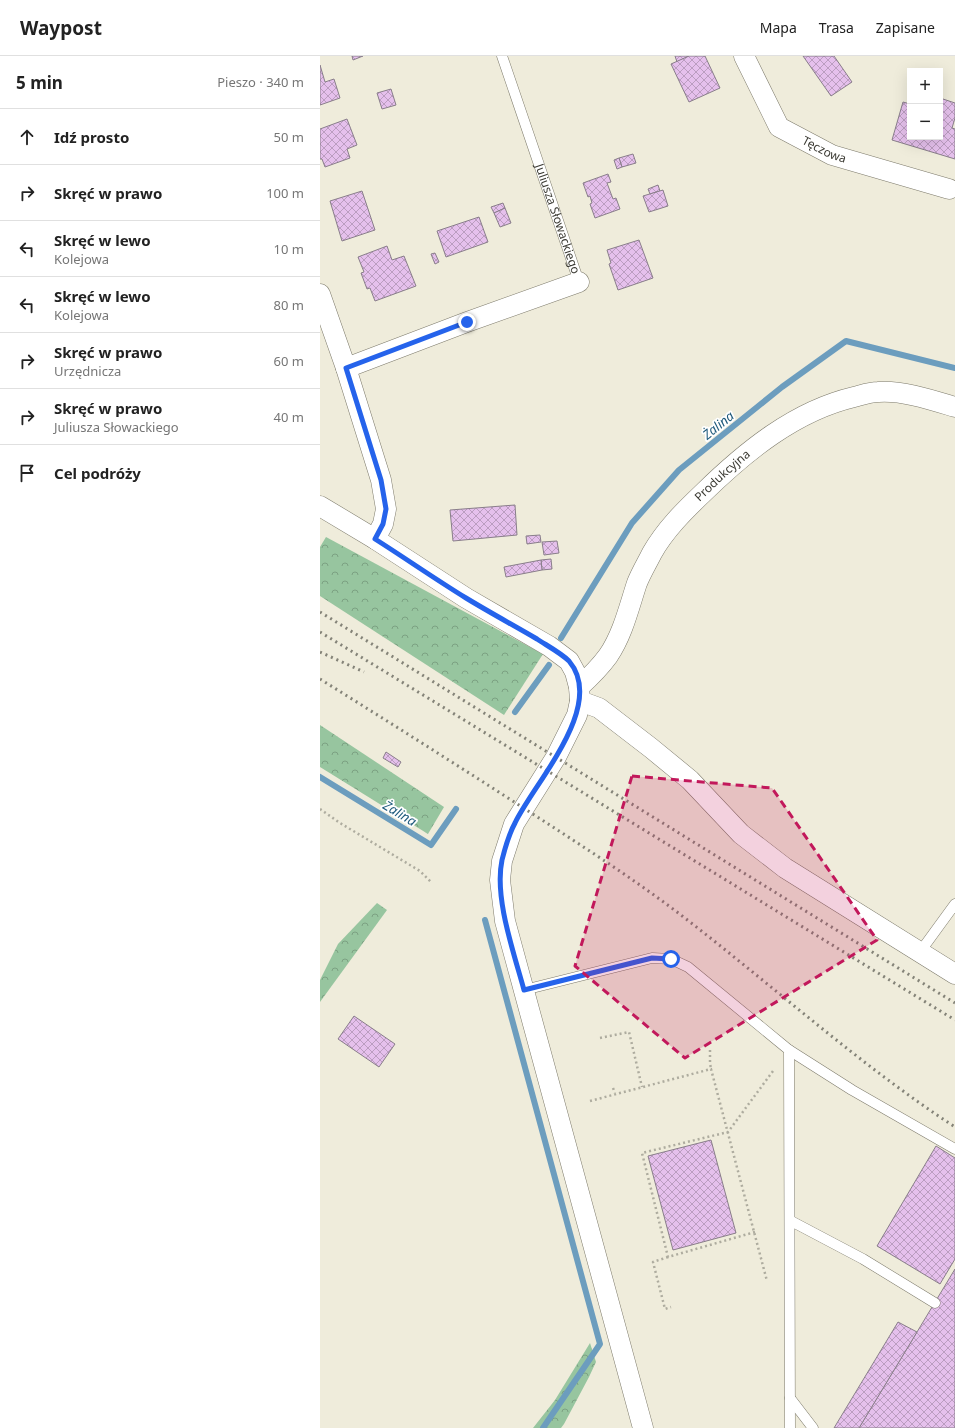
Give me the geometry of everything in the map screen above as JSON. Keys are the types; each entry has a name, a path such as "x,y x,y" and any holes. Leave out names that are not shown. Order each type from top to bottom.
{"street":[{"name":"Tęczowa","path":"744,56 779,127 832,155 948,189"},
{"name":"Juliusza Słowackiego","path":"346,368 467,322 579,282"},
{"path":"320,294 346,368 381,480 386,509 383,524 375,539"},
{"name":"Produkcyjna","path":"580,694 609,655 620,631 638,581 654,551 670,528 686,509 753,448 814,410 840,400 861,395 878,392 893,392 955,407"},
{"path":"320,506 375,539 466,598 549,646 569,661 575,672 580,694 577,716 566,738 514,824 502,860 500,880 505,921 643,1428"},
{"path":"580,694 690,780 740,834 785,868 955,974"}],"lane":[{"name":"Juliusza Słowackiego","path":"502,56 579,282"},
{"path":"920,952 955,904"},
{"path":"524,990 652,958 671,959 688,967 789,1050 852,1090 955,1150"},
{"path":"789,1050 791,1221 790,1428"},
{"path":"791,1221 863,1259 935,1303"},
{"path":"790,1398 813,1428"}],"path":[{"path":"320,808 340,823 420,871 431,882"},
{"path":"600,1038 629,1032 642,1087"},
{"path":"710,1050 711,1069 767,1281"},
{"path":"668,1257 642,1153 728,1132 789,1050"},
{"path":"590,1101 615,1093 711,1069"},
{"path":"613,1088 615,1093"},
{"path":"671,1307 665,1309 653,1262 755,1232"}],"highlighted area":[{"path":"632,776 772,788 877,940 685,1058 575,966"}],"green space":[{"path":"326,537 543,654 504,715 320,596 320,547"},
{"path":"320,725 444,807 428,834 320,767"},
{"path":"377,903 387,910 320,1002 320,980 338,944"},
{"path":"590,1343 596,1362 564,1424 561,1428 533,1428 555,1400"}],"building":[{"path":"352,56 363,56 353,60"},
{"path":"675,56 689,56 677,62"},
{"path":"689,56 705,56 720,88 689,102 671,64"},
{"path":"803,56 834,56 852,82 831,96"},
{"path":"320,65 325,82 334,79 340,98 320,105"},
{"path":"391,89 396,105 382,109 377,93"},
{"path":"943,99 955,103 955,118 952,128 955,129 955,159 892,140 903,102 907,103 907,140 943,140"},
{"path":"347,119 357,145 347,149 350,158 325,167 322,159 320,159 320,129"},
{"path":"633,154 636,163 622,167 619,158"},
{"path":"619,158 622,167 617,169 614,160"},
{"path":"608,174 611,182 607,183 613,199 616,198 620,209 595,218 590,204 592,203 590,196 588,197 583,183"},
{"path":"658,185 660,191 650,194 648,189"},
{"path":"663,190 668,206 649,212 643,196"},
{"path":"362,191 375,230 342,241 330,201"},
{"path":"503,203 505,208 494,213 491,207"},
{"path":"505,208 511,223 500,227 494,213"},
{"path":"479,217 488,242 446,257 437,231"},
{"path":"639,240 653,278 618,290 609,264 611,263 607,250"},
{"path":"387,246 392,260 404,256 416,286 375,301 370,288 367,289 361,273 364,272 358,257"},
{"path":"435,253 439,262 435,264 431,254"},
{"path":"515,505 517,535 453,541 450,510"},
{"path":"540,535 541,542 527,544 526,536"},
{"path":"557,541 559,553 544,555 542,542"},
{"path":"551,559 552,569 542,570 541,560"},
{"path":"541,560 542,570 506,577 504,567"},
{"path":"386,752 401,762 398,767 383,758"},
{"path":"354,1016 395,1044 379,1067 338,1039"},
{"path":"711,1140 736,1233 673,1250 648,1156"},
{"path":"936,1146 955,1158 955,1259 940,1284 877,1246"},
{"path":"955,1269 955,1428 859,1428 917,1332"},
{"path":"898,1322 917,1332 859,1428 834,1428"}],"waterway":[{"name":"Żalina","path":"561,638 632,523 679,470 782,387 846,341 955,368"},
{"name":"Żalina","path":"515,712 549,665"},
{"name":"Żalina","path":"320,777 431,845 456,809"},
{"path":"485,920 600,1344 543,1428"}],"railway":[{"path":"320,612 955,1003"},
{"path":"320,632 955,1020"},
{"path":"320,652 364,672"},
{"path":"320,679 583,846 640,885 712,939 848,1050 955,1127"}],"route":[{"path":"467,322 346,368 381,480 386,509 383,524 375,539 466,598 549,646 569,661 575,672 580,687 580,701 577,716 556,757 514,824 502,860 500,880 505,921 524,990 583,974 652,958 671,959"}]}
